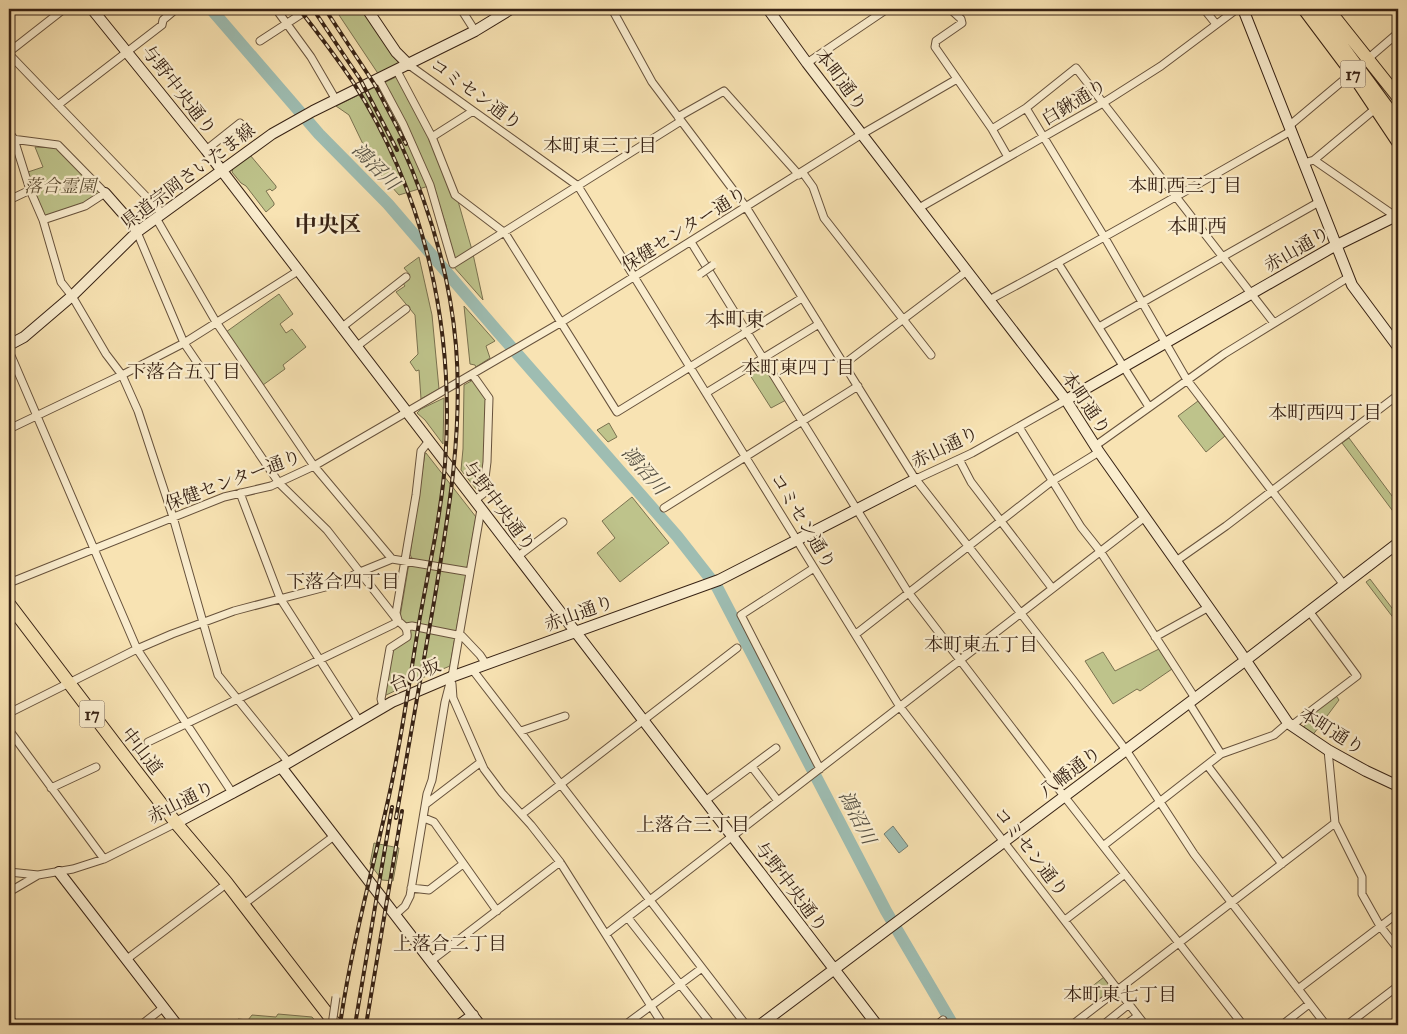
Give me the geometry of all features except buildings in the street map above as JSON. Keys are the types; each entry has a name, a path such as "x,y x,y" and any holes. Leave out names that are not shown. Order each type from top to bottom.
{"highway":[{"name":"17","path":"1304,9 1352,73 1398,142"},
{"path":"1313,9 1398,122"},
{"path":"1313,9 1398,135"},
{"path":"1323,9 1398,109"},
{"name":"17","path":"1329,9 1370,57 1398,95"},
{"path":"1329,9 1398,95"},
{"name":"中山道","path":"9,604 176,822 244,904 336,1025"},
{"name":"中山道","path":"176,822 184,838 326,1025"}],"street":[{"path":"64,9 9,53 159,215 216,322 314,466 392,559"},
{"name":"与野中央通り","path":"92,9 222,170 341,328 644,719 705,802 877,1025"},
{"path":"58,106 162,25 163,20 176,9"},
{"path":"276,9 336,100"},
{"path":"260,41 309,9"},
{"path":"367,9 396,52 409,64"},
{"path":"461,9 475,31"},
{"name":"県道宗岡さいたま線","path":"9,346 24,337 72,296 137,232 272,134 291,122 475,31 512,9"},
{"path":"612,9 652,82 746,208 916,479 1126,750 1194,854 1326,1025"},
{"name":"本町通り","path":"768,9 807,63 1066,400 1097,449 1290,725 1328,750 1398,786"},
{"path":"807,63 886,9"},
{"path":"950,9 961,19 962,23 936,41 935,47 992,129 1008,157"},
{"path":"1204,9 1216,24"},
{"name":"白鍬通り","path":"919,208 1103,103 1161,66 1237,9"},
{"path":"1243,9 1290,128 1309,162 1319,202 1349,277 1356,292 1398,347"},
{"path":"1370,57 1398,33"},
{"name":"コミセン通り","path":"409,64 578,186 900,707 1145,1025"},
{"path":"992,129 1026,108 1076,68 1274,323"},
{"path":"397,71 432,136 455,195 505,233 617,412 802,298"},
{"path":"989,300 1105,238 1290,128 1352,73"},
{"path":"380,79 403,124 430,185 453,264 505,233 724,91 813,187 824,218 931,355"},
{"name":"保健センター通り","path":"9,583 224,497 279,483 314,466 560,323 801,174 862,134 957,79"},
{"path":"1026,108 1105,238 1186,380 1344,585"},
{"path":"1309,162 1375,109"},
{"path":"432,136 473,111"},
{"path":"206,150 240,123"},
{"path":"9,132 43,220 60,282 72,296 106,354 122,375 138,411 173,518 218,674 238,698 334,836 480,1025"},
{"path":"11,138 58,145 134,226 184,343 279,483 327,530 398,620 406,627 408,631 407,637 390,648 381,699 383,707"},
{"path":"1309,162 1397,215"},
{"path":"9,200 30,190"},
{"path":"43,220 85,206 105,193"},
{"path":"1099,327 1319,202"},
{"name":"赤山通り","path":"486,664 719,580 1020,427 1336,245 1397,215"},
{"path":"691,242 908,592 1178,943 1244,1025"},
{"path":"1058,263 1149,407"},
{"path":"700,274 713,265"},
{"path":"9,429 184,343 298,271"},
{"path":"844,364 967,271"},
{"path":"341,328 406,277"},
{"path":"856,634 1052,481 1097,449 1186,380 1349,277"},
{"path":"356,347 406,309"},
{"path":"706,393 819,324"},
{"path":"9,351 137,649 233,794"},
{"path":"395,915 407,903 411,888 460,635 478,504 483,494 487,462 489,398 472,374"},
{"path":"664,508 858,386"},
{"path":"1176,561 1398,395"},
{"path":"1020,427 1081,527 1100,551 1155,637 1221,754"},
{"path":"398,620 396,613 406,561 421,451 429,441"},
{"path":"959,459 971,482 1052,588"},
{"path":"240,493 280,598 360,721"},
{"path":"606,934 1145,517"},
{"path":"517,557 563,522"},
{"name":"八幡通り","path":"760,1025 1246,660 1398,543"},
{"path":"9,712 137,649 204,622 280,598 333,586 392,559 470,572"},
{"path":"814,568 741,615 820,769"},
{"path":"1155,637 1209,608"},
{"path":"1103,846 1221,754 1274,735 1357,676 1309,611"},
{"path":"148,742 398,620"},
{"path":"406,627 412,626 460,635 480,655 486,664"},
{"path":"522,814 737,648"},
{"name":"台の坂","path":"360,721 383,707 451,676 486,664"},
{"path":"472,669 746,1025"},
{"path":"451,676 453,698 481,762 502,793 522,814 560,862 663,1025"},
{"path":"521,731 565,716"},
{"name":"赤山通り","path":"9,892 38,875 88,865 104,859 233,794 360,721"},
{"path":"9,730 104,859"},
{"path":"705,802 776,748"},
{"path":"1328,750 1335,823 1362,877 1362,894 1380,926 1398,949"},
{"path":"426,804 481,762"},
{"path":"1207,765 1282,864"},
{"path":"51,788 96,767"},
{"path":"752,767 778,801"},
{"path":"424,818 434,822 497,911"},
{"path":"1072,1025 1335,823"},
{"path":"244,904 334,836"},
{"path":"431,961 560,862"},
{"path":"411,888 429,890 463,864"},
{"path":"9,872 38,875"},
{"path":"59,872 177,1025"},
{"path":"1065,920 1125,874"},
{"path":"127,959 221,888"},
{"path":"1298,989 1398,913"},
{"path":"628,918 712,1025"},
{"path":"625,1025 702,968"},
{"path":"1347,1025 1398,986"},
{"path":"332,1025 336,996"},
{"path":"1103,1025 1129,1004"},
{"path":"1282,1025 1309,1004"},
{"path":"140,1025 164,1007"},
{"path":"459,1025 473,1015"},
{"path":"1125,1025 1138,1016"},
{"path":"9,1017 15,1025"}],"green space":[{"path":"335,9 362,9 399,63 379,75"},
{"path":"398,76 416,110 458,201 472,250 456,259 453,258 446,225 432,185 399,195 374,167 349,115 336,106"},
{"name":"落合霊園","path":"35,147 56,148 74,164 99,194 84,205 44,217 28,172 43,167"},
{"path":"250,155 276,186 272,191 270,189 266,191 274,205 266,212 246,186 232,172 233,168"},
{"path":"473,254 483,300 453,266"},
{"path":"419,257 432,315 439,389 421,399 419,370 416,371 410,362 418,354 415,315 396,292 405,286 402,282 410,275 404,268"},
{"path":"279,294 293,314 280,324 286,333 292,329 306,347 283,365 285,369 263,385 226,332"},
{"path":"464,306 495,341 486,346 490,358 476,367 470,364"},
{"path":"761,362 786,400 771,408 748,372 749,369"},
{"path":"473,380 487,397 483,483 480,494 461,470 464,385"},
{"path":"444,398 443,444 425,420 417,413 421,409"},
{"path":"1198,401 1225,436 1206,452 1178,416"},
{"path":"609,423 617,437 608,442 597,430"},
{"path":"1349,438 1398,504 1398,518 1342,443"},
{"path":"425,453 476,517 450,666 384,696 392,652 395,646 410,638 409,627 400,617 408,569 412,559 410,554"},
{"path":"632,497 669,543 620,582 597,553 615,538 602,521"},
{"path":"1370,579 1398,616 1398,624 1366,582"},
{"path":"1159,649 1172,669 1140,691 1137,689 1113,704 1085,661 1103,652 1115,671"},
{"path":"1335,694 1339,700 1312,736 1301,729 1315,717 1311,712"},
{"path":"374,843 399,848 393,881 382,880 370,864"},
{"path":"1104,977 1114,989 1099,1000 1090,988"},
{"path":"278,1014 312,1017 319,1025 236,1025 238,1019 248,1020 252,1015 276,1017"}],"water":[{"path":"893,826 908,846 899,853 884,834"}],"waterway":[{"name":"鴻沼川","path":"211,9 319,134 388,204 677,536 717,587 886,911 953,1025"}],"railway":[{"path":"299,9 353,82 378,126 400,171 417,218 430,266 440,314 445,364 447,414 445,464 438,522 394,774 356,939 340,1025"},
{"path":"313,9 360,79 397,150"},
{"path":"325,9 375,85 406,144"},
{"path":"396,818 449,507 456,443 458,378 453,319 443,267 429,215 399,140"},
{"path":"355,1025 392,807"},
{"path":"366,1025 402,811"}],"district":[{"name":"本町東三丁目","path":"600,145"},
{"name":"本町西三丁目","path":"1185,185"},
{"name":"中央区","path":"328,224"},
{"name":"本町西","path":"1197,226"},
{"name":"本町東","path":"735,319"},
{"name":"本町東四丁目","path":"798,367"},
{"name":"下落合五丁目","path":"184,371"},
{"name":"本町西四丁目","path":"1325,412"},
{"name":"下落合四丁目","path":"343,581"},
{"name":"本町東五丁目","path":"981,644"},
{"name":"上落合三丁目","path":"693,824"},
{"name":"上落合二丁目","path":"450,943"},
{"name":"本町東七丁目","path":"1120,994"}]}
